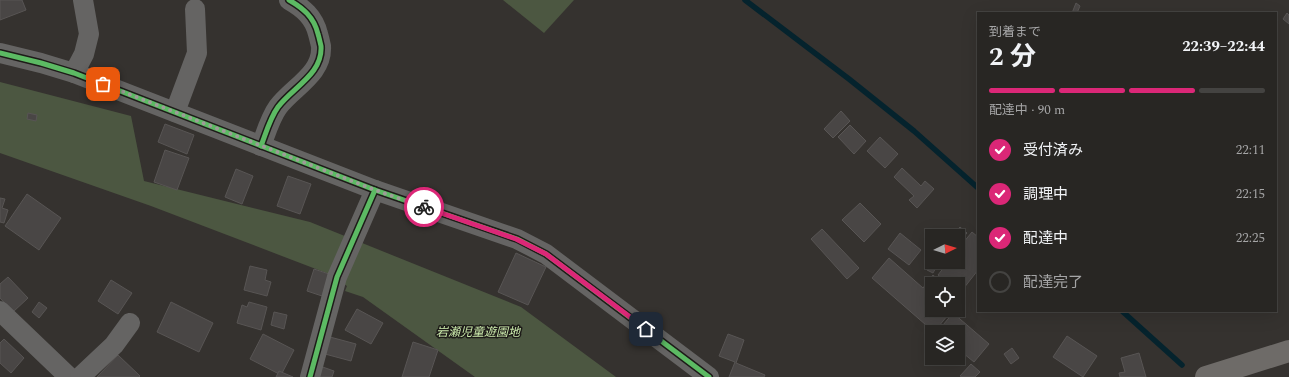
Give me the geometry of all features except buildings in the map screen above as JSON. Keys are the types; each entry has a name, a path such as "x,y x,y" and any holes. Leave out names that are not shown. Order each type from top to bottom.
{"highway":[{"path":"1206,377 1289,351"}],"street":[{"path":"74,73 84,54 89,34 83,0"},
{"path":"261,146 273,116 279,106 310,76 319,62 321,46 316,29 308,13 289,0"},
{"path":"175,112 197,52 195,9"},
{"path":"0,53 74,73 375,190 516,239 546,254 709,377"},
{"path":"310,377 337,277 375,190"},
{"path":"0,311 69,377"},
{"path":"80,377 114,345 130,323"}],"green space":[{"path":"503,0 574,0 544,33"},
{"name":"岩瀬児童遊園地","path":"0,82 131,116 144,181 310,222 521,307 616,377 475,377 363,297 345,291 347,286 329,274 151,206 0,153"}],"waterway":[{"path":"745,0 849,79 914,131 977,187"},
{"path":"1123,312 1182,365"}],"cycle path":[{"path":"261,146 275,111 284,100 306,80 317,65 320,56 321,46 314,23 299,6 289,0"},
{"path":"0,53 74,73 375,190 517,239 546,254 709,377"},
{"path":"310,377 337,277 375,190"}],"way so far":[{"path":"103,84 375,190 424,207"}],"route":[{"path":"424,207 516,239 546,254 646,329"}]}
